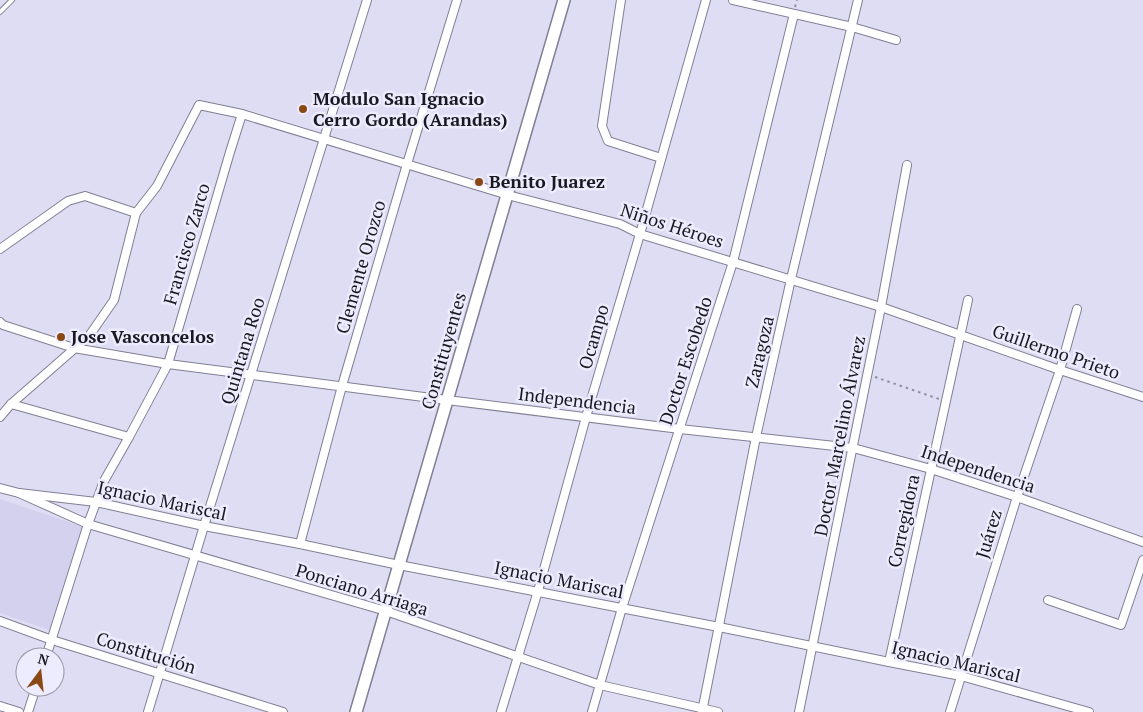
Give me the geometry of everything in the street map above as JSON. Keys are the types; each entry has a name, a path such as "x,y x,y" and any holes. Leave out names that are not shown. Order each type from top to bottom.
{"street":[{"name":"Quintana Roo","path":"148,712 367,0"},
{"name":"Clemente Orozco","path":"300,544 342,386 456,0"},
{"name":"Constituyentes","path":"356,712 564,0"},
{"path":"621,0 602,126 608,141 661,158"},
{"name":"Ocampo","path":"501,712 538,591 706,0"},
{"path":"733,0 852,27 896,40"},
{"name":"Zaragoza","path":"702,710 756,437 791,279 858,0"},
{"name":"Doctor Escobedo","path":"592,712 622,608 733,262 794,14"},
{"name":"Niños Héroes","path":"136,213 157,186 199,105 242,114 508,195 620,224 640,234 882,307 961,335"},
{"name":"Francisco Zarco","path":"50,647 88,524 104,481 168,364 242,114"},
{"name":"Doctor Marcelino Álvarez","path":"799,712 882,307 907,165"},
{"path":"0,249 68,201 85,196 136,213 114,300 89,336 11,404 0,418"},
{"name":"Corregidora","path":"889,662 968,300"},
{"name":"Juárez","path":"950,712 1017,497 1060,370 1077,309"},
{"name":"Independencia","path":"1,325 74,348 168,364 680,429 853,448 931,469 1017,497 1143,542"},
{"name":"Guillermo Prieto","path":"961,335 1143,397"},
{"path":"11,404 129,437"},
{"name":"Ponciano Arriaga","path":"0,488 19,493 88,524 386,611 600,685 702,710 718,712"},
{"name":"Ignacio Mariscal","path":"19,493 96,502 204,526 961,676 1089,712"},
{"path":"1048,600 1121,625 1143,560"},
{"name":"Constitución","path":"0,621 52,640 283,712"},
{"path":"28,712 33,697"},
{"path":"0,706 18,712"}],"lane":[{"path":"0,12 12,0"}],"path":[{"path":"868,374 946,402"}],"shaded area":[{"path":"0,499 84,527 49,630 0,613"}],"place":[{"name":"Modulo San Ignacio Cerro Gordo (Arandas)","path":"303,109"},
{"name":"Benito Juarez","path":"479,182"},
{"name":"Jose Vasconcelos","path":"61,337"}]}
